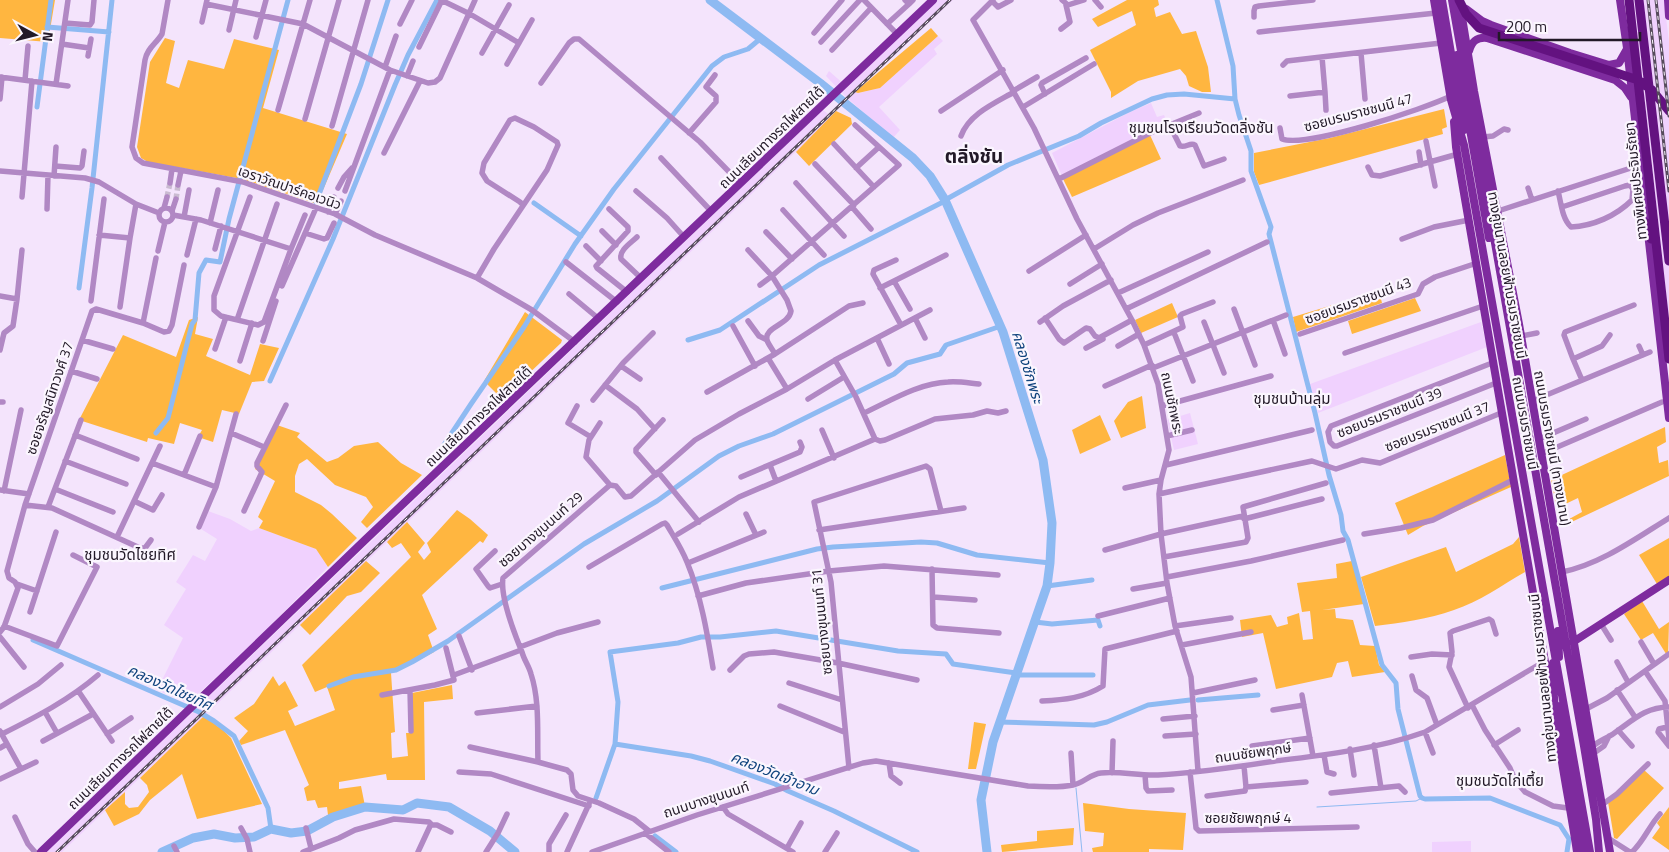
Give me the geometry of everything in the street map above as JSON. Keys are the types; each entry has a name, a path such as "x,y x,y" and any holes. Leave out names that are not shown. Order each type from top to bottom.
{"highway":[{"name":"ทางพิเศษประจิมรัถยา","path":"1629,0 1669,359"},
{"name":"ทางพิเศษประจิมรัถยา","path":"1639,0 1669,261"},
{"path":"1457,1 1479,28 1638,80 1652,90 1669,111"},
{"path":"1647,223 1660,278 1669,353"}],"main road":[{"name":"ถนนเลียบทางรถไฟสายใต้","path":"41,852 183,714 933,0"},
{"name":"ถนนบรมราชชนนี","path":"1434,0 1451,98 1464,145 1589,849"},
{"name":"ทางคู่ขนานลอยฟ้าบรมราชชนนี","path":"1442,0 1533,504 1559,634 1561,713 1583,852"},
{"name":"ทางคู่ขนานลอยฟ้าบรมราชชนนี","path":"1448,0 1551,621 1557,726 1576,852"},
{"path":"1620,0 1669,418"},
{"name":"ถนนบรมราชชนนี","path":"1457,1 1461,46 1584,746 1596,819 1599,852"},
{"path":"1457,1 1482,21 1609,65 1617,65 1622,60 1627,48"},
{"path":"1457,1 1468,55"},
{"path":"1668,5 1669,16"},
{"path":"1482,21 1477,25 1476,30 1482,37 1618,82 1625,88 1633,102"},
{"path":"1468,55 1473,42 1482,37"},
{"path":"1461,46 1468,55"},
{"name":"ถนนบรมราชชนนี (ทางขนาน)","path":"1468,55 1521,336 1573,642 1603,804 1608,851"},
{"path":"1617,65 1623,71 1623,77 1618,82"},
{"path":"1451,98 1458,154 1483,306 1495,363 1501,413 1545,661 1576,852"},
{"path":"1498,214 1501,247 1557,571 1559,634"},
{"path":"1476,261 1553,676"},
{"path":"1573,642 1669,580"},
{"path":"1576,658 1580,724"},
{"path":"1552,705 1569,731"},
{"path":"1596,819 1608,851"}],"street":[{"path":"56,84 68,0"},
{"path":"64,26 90,24 92,22 94,0"},
{"name":"เอราวัณปาร์คอเวนิว","path":"168,0 162,34 146,54 132,147 136,158 143,163 243,182 337,215 375,235 477,278 532,310 574,342"},
{"path":"229,30 236,0"},
{"path":"256,36 266,0"},
{"path":"278,110 310,0"},
{"path":"305,119 339,0"},
{"path":"332,126 368,0"},
{"path":"400,24 412,0"},
{"path":"419,47 442,0 520,42"},
{"path":"202,22 206,2 303,24 388,68 428,83 435,82 440,78 475,0"},
{"path":"814,33 842,0"},
{"path":"821,42 860,0"},
{"path":"864,0 896,35"},
{"path":"993,1 998,7 1012,0"},
{"path":"1064,2 1071,5 1084,0"},
{"path":"1095,0 1101,7"},
{"path":"1254,17 1255,7 1313,0"},
{"path":"887,24 909,1"},
{"name":"ถนนชักพระ","path":"993,1 973,20 1003,70 1044,146 1086,236 1133,321 1153,366 1158,384 1170,450 1159,494 1161,534 1176,628 1188,664 1193,693 1198,771"},
{"path":"1061,29 1070,22 1064,2"},
{"path":"482,53 509,5"},
{"path":"832,50 871,8"},
{"path":"1260,32 1436,12"},
{"path":"507,64 532,20"},
{"path":"345,191 370,127 396,36"},
{"path":"88,56 90,39"},
{"path":"541,83 569,43 574,39 579,39 689,133 723,164 740,183"},
{"path":"1283,65 1286,61 1441,43"},
{"path":"62,44 89,48"},
{"path":"25,80 28,46"},
{"path":"1360,53 1365,99"},
{"path":"1322,57 1326,110"},
{"path":"1045,94 1042,83 1086,58"},
{"path":"402,74 413,61"},
{"path":"1023,108 1094,64"},
{"path":"941,111 1003,70"},
{"path":"689,133 717,100 716,96 706,87 715,75"},
{"path":"0,99 1,77 68,86"},
{"path":"961,136 970,121 990,105 1037,77"},
{"path":"384,154 420,81"},
{"path":"22,197 37,82"},
{"path":"1290,96 1325,92"},
{"name":"ซอยบรมราชชนนี 47","path":"1280,128 1282,139 1287,141 1300,140 1352,130 1451,98"},
{"path":"1059,179 1150,134 1199,114"},
{"path":"477,278 494,249 547,170 558,145 557,142 534,127 515,118 510,120 484,163 482,173 487,181 523,205"},
{"path":"760,285 899,165 855,126"},
{"path":"1170,126 1180,146 1195,145 1203,166 1224,159"},
{"path":"1483,137 1493,136 1504,129 1508,130"},
{"path":"1426,141 1435,186"},
{"path":"834,144 874,187"},
{"path":"47,209 51,175 55,166 56,147"},
{"path":"856,168 879,147"},
{"path":"55,166 80,168 84,151"},
{"path":"1418,152 1421,166"},
{"path":"1368,167 1370,173 1375,177 1421,166 1458,154"},
{"path":"661,158 711,210"},
{"path":"815,164 871,228"},
{"path":"338,188 344,177 354,166"},
{"path":"1498,214 1558,191 1634,167"},
{"path":"170,184 172,169"},
{"path":"178,185 181,170"},
{"path":"0,171 85,178 99,182 136,204 162,211 168,208 172,213 221,226 291,249"},
{"path":"1094,249 1133,225 1158,213 1243,180"},
{"path":"796,183 844,236"},
{"path":"1558,191 1562,207 1569,226 1576,227 1605,219 1612,215 1632,200 1633,189 1630,185 1625,186 1562,207"},
{"path":"1528,188 1532,200"},
{"path":"184,216 189,190"},
{"path":"210,223 218,190"},
{"path":"636,191 667,218 684,237"},
{"path":"165,222 161,219 167,197"},
{"path":"250,197 214,296 214,310 226,317 252,323 262,324 264,322 305,216"},
{"path":"328,212 334,197"},
{"path":"91,301 104,199"},
{"path":"165,222 171,220 176,199"},
{"path":"337,215 341,201"},
{"path":"120,307 136,204"},
{"path":"237,320 277,204"},
{"path":"263,341 283,280 316,208"},
{"path":"610,209 628,227 626,234 597,265 597,268 627,292"},
{"path":"783,210 824,255"},
{"path":"188,255 196,219"},
{"path":"1402,239 1434,227 1469,220"},
{"path":"143,323 165,222"},
{"path":"305,233 324,239 327,238 334,223"},
{"path":"215,249 221,226"},
{"path":"602,231 616,245"},
{"path":"766,232 792,259"},
{"path":"99,235 130,238"},
{"path":"1029,271 1086,236"},
{"path":"637,237 621,252 620,259 641,278"},
{"path":"1126,309 1267,242"},
{"path":"586,246 601,261"},
{"path":"0,350 4,333 12,326 22,250"},
{"path":"748,250 772,276 787,300 791,311 788,320 769,331 767,340"},
{"path":"1118,293 1208,252"},
{"path":"880,288 946,255"},
{"path":"896,260 873,272 873,276 901,325"},
{"name":"ซอยบรมราชชนนี 43","path":"1300,334 1418,294 1423,284 1435,276 1476,261"},
{"path":"566,262 617,302"},
{"path":"1070,284 1102,264"},
{"name":"ซอยจรัญสนิทวงศ์ 37","path":"9,578 7,571 25,505 93,309 143,323 164,332 169,331 172,325 184,265"},
{"path":"1040,322 1111,280"},
{"path":"894,281 910,309"},
{"path":"569,294 599,319"},
{"path":"0,296 17,299"},
{"path":"1144,345 1184,327 1180,316 1182,314 1213,302"},
{"path":"708,392 775,354 848,306 863,303"},
{"path":"1582,380 1564,335 1566,332 1634,305"},
{"path":"1345,353 1483,306"},
{"path":"1234,309 1255,365"},
{"path":"600,423 591,437 586,457 610,485 615,485 625,497 629,497 695,440 835,360 930,310"},
{"path":"1105,386 1286,315"},
{"path":"215,349 226,317"},
{"path":"915,318 925,338"},
{"path":"1045,318 1059,339 1064,343 1086,328 1090,329 1097,338 1133,321"},
{"path":"748,320 759,336 767,340 775,354"},
{"path":"1273,320 1285,354"},
{"path":"1086,348 1133,321"},
{"path":"1204,322 1224,373"},
{"path":"240,361 252,323"},
{"path":"733,326 754,366"},
{"path":"593,400 621,366 653,333"},
{"path":"1521,336 1537,333"},
{"path":"1118,346 1139,334"},
{"path":"1175,335 1193,381"},
{"path":"1572,359 1602,346 1610,335"},
{"path":"877,338 889,364"},
{"path":"82,340 113,349"},
{"path":"1639,346 1643,355"},
{"path":"1532,401 1650,352"},
{"path":"768,358 787,389"},
{"path":"835,360 856,397 875,439"},
{"name":"ซอยบรมราชชนนี 39","path":"1495,363 1332,426 1328,432 1330,442 1334,446 1338,446 1496,382"},
{"path":"621,366 640,379"},
{"path":"71,371 97,379"},
{"path":"1162,406 1271,376"},
{"path":"808,399 844,377"},
{"path":"864,413 924,386 950,381 979,384"},
{"path":"605,385 637,409 655,429"},
{"path":"1541,454 1662,402"},
{"path":"244,511 262,472 256,465 286,405"},
{"path":"577,406 568,422 591,437"},
{"path":"21,410 2,491 29,494"},
{"path":"678,534 738,497 834,458 875,439 885,440 935,420 973,415 987,411 998,413 1006,411"},
{"name":"ซอยบรมราชชนนี 37","path":"1159,494 1312,461 1336,469 1362,460 1380,463 1501,413"},
{"path":"199,527 216,486 236,414"},
{"path":"1539,439 1586,419"},
{"path":"48,507 81,420"},
{"path":"663,420 636,449 636,452 657,473 699,522"},
{"path":"822,430 834,458"},
{"path":"1168,436 1192,430"},
{"path":"1166,464 1312,430"},
{"path":"231,433 264,447"},
{"path":"75,435 137,459"},
{"path":"184,475 200,436"},
{"path":"741,476 802,451 800,442"},
{"path":"118,537 160,446"},
{"path":"65,461 126,484"},
{"path":"152,463 216,486"},
{"path":"770,465 776,481"},
{"name":"ซอยบางขุนนนท์ 31","path":"849,768 829,571 813,505 815,501 926,466 930,469 942,511"},
{"path":"1125,488 1161,480"},
{"path":"1364,534 1433,520 1513,480"},
{"path":"1164,558 1246,542 1248,538 1242,508 1326,483"},
{"name":"ซอยบางขุนนนท์ 29","path":"538,762 536,706 531,674 506,604 502,584 503,578 610,485"},
{"path":"55,489 113,512"},
{"path":"134,501 153,510 162,495"},
{"path":"1105,550 1161,534 1322,499"},
{"path":"25,505 48,507 143,549 151,540"},
{"path":"819,530 964,508"},
{"path":"746,514 756,535"},
{"path":"1562,572 1580,568 1600,559 1669,518"},
{"path":"589,567 665,523 688,563 707,632 713,668"},
{"path":"30,612 56,532"},
{"path":"688,563 764,532"},
{"path":"1133,589 1343,540"},
{"path":"495,551 476,569 490,588 502,584"},
{"path":"17,584 18,588 2,629 58,646 98,567 73,556"},
{"path":"698,596 746,583 829,571 884,566 998,575"},
{"path":"932,569 932,624 934,627 999,633"},
{"path":"0,576 9,578 17,584 37,591"},
{"path":"933,597 976,600"},
{"path":"1098,616 1170,598"},
{"path":"1042,701 1076,698 1089,694 1103,686 1105,649 1176,628 1231,618"},
{"path":"1496,634 1491,620 1453,631 1450,636 1452,655 1449,664 1450,671 1470,707 1510,768 1515,780 1525,792 1553,806 1568,808"},
{"path":"382,696 435,685 557,633 598,622"},
{"path":"1601,624 1611,640"},
{"path":"1182,645 1251,632"},
{"path":"459,636 472,670"},
{"path":"0,637 24,668"},
{"path":"1641,642 1654,664"},
{"path":"446,648 454,678"},
{"path":"730,670 744,656 760,653 787,653 838,662 917,680"},
{"path":"1411,657 1432,654 1452,655"},
{"path":"1586,709 1618,690 1669,654"},
{"name":"ถนนชัยพฤกษ์","path":"945,772 1028,786 1052,787 1073,785 1098,773 1145,775 1190,772 1324,755 1402,739 1425,732 1545,661"},
{"path":"1617,662 1628,682"},
{"path":"0,707 38,684 61,665"},
{"path":"1645,671 1664,697 1667,707 1669,739"},
{"path":"21,769 1,732 46,712 79,692 98,675"},
{"path":"1412,676 1416,690 1427,698 1437,725"},
{"path":"1193,693 1255,680"},
{"path":"789,683 842,700"},
{"path":"410,690 411,731"},
{"path":"1618,690 1636,717"},
{"path":"79,692 112,741"},
{"path":"1302,694 1313,756"},
{"path":"1272,710 1304,705"},
{"path":"478,713 536,706"},
{"path":"780,706 844,732"},
{"path":"1593,750 1636,717 1654,709 1667,707"},
{"path":"46,712 57,733"},
{"path":"43,741 94,714"},
{"path":"1163,720 1195,716"},
{"path":"107,734 131,718"},
{"path":"1667,726 1659,729 1658,732 1669,746"},
{"path":"1494,745 1518,730"},
{"path":"1618,730 1632,746"},
{"path":"1425,732 1433,753"},
{"path":"1165,736 1196,734"},
{"path":"1252,746 1310,738"},
{"path":"1112,773 1113,741"},
{"path":"0,748 7,744"},
{"path":"1374,745 1381,788"},
{"path":"470,747 538,762 570,772 574,793 593,803 634,819 669,852"},
{"path":"1350,750 1354,775"},
{"path":"1071,753 1073,785"},
{"path":"1324,755 1327,772 1334,774"},
{"name":"ถนนบางขุนนนท์","path":"592,852 723,807 876,761 945,772"},
{"path":"0,779 36,762"},
{"path":"890,763 891,776 900,783"},
{"path":"1603,804 1617,794 1648,764"},
{"path":"1207,796 1245,791 1244,766"},
{"path":"459,772 491,774 593,803"},
{"name":"ซอยชัยพฤกษ์ 4","path":"1190,772 1196,828 1199,831 1356,827"},
{"path":"1145,775 1148,791 1172,790"},
{"path":"1246,787 1306,782"},
{"path":"1330,793 1399,786 1404,792"},
{"path":"566,852 593,803"},
{"path":"723,807 728,814 793,852"},
{"path":"486,852 508,814"},
{"path":"1608,838 1631,852 1642,841 1651,823 1660,814"},
{"path":"549,852 550,844 566,815"},
{"path":"15,817 28,844 35,852"},
{"path":"304,852 355,830 394,819 430,822 431,825 438,825 451,832"},
{"path":"786,848 801,823"},
{"path":"418,852 431,825"},
{"path":"241,828 247,839 250,852"},
{"path":"306,828 311,848"},
{"path":"825,852 837,832"}],"shaded area":[{"path":"0,0 55,0 48,42 0,38"},
{"path":"937,0 953,0 855,92 859,93 880,88 938,36 943,41 934,49 937,54 879,107 900,130 893,138 846,97 826,76 829,71 846,86"},
{"path":"1127,0 1158,0 1159,5 1154,8 1156,17 1170,12 1182,34 1196,31 1208,67 1211,92 1202,92 1189,86 1186,76 1180,69 1138,81 1111,98 1111,92 1090,50 1136,25 1132,11 1098,27 1092,19"},
{"path":"1633,0 1664,0 1669,42 1669,319"},
{"path":"931,28 938,36 880,88 855,92"},
{"path":"165,38 175,41 166,83 179,88 188,60 224,69 234,39 279,50 263,108 347,134 317,204 242,179 148,162 141,158 137,147 150,62"},
{"path":"1151,103 1157,117 1164,115 1168,124 1062,176 1052,153"},
{"path":"1444,109 1447,127 1442,129 1443,134 1259,185 1254,172 1254,153 1330,138"},
{"path":"823,110 832,117 62,852 46,852"},
{"path":"836,111 851,118 852,124 809,166 796,152"},
{"path":"1150,135 1161,159 1072,197 1063,179"},
{"path":"1379,291 1382,303 1296,332 1293,317"},
{"path":"1415,298 1421,311 1352,334 1348,321"},
{"path":"1172,303 1178,317 1141,333 1135,320"},
{"path":"525,312 562,340 502,399 484,381"},
{"path":"198,317 195,334 213,339 206,356 250,375 260,344 279,348 264,381 252,382 239,414 222,410 213,442 198,437 202,430 180,423 174,444 148,438 147,442 79,420 123,335 176,357 189,320"},
{"path":"1481,322 1487,347 1318,413 1310,384"},
{"path":"1142,396 1146,428 1121,438 1114,421 1128,402"},
{"path":"1190,413 1198,444 1174,450 1167,420"},
{"path":"1100,415 1111,440 1080,454 1072,430"},
{"path":"277,425 300,433 297,437 327,462 338,458 354,446 378,442 401,463 422,475 367,528 361,522 373,507 366,497 335,485 307,459 299,464 295,476 295,492 321,505 357,538 328,567 316,549 259,528 263,521 258,517 275,481 255,469"},
{"path":"1665,427 1666,442 1657,447 1659,463 1668,460 1669,476 1561,527 1560,524 1582,512 1578,498 1557,508 1551,480"},
{"path":"1505,455 1511,487 1423,526 1408,535 1395,503"},
{"path":"457,510 488,535 483,543 480,541 422,595 437,629 428,635 434,652 391,673 395,732 391,733 392,758 408,756 406,733 412,733 412,693 452,685 453,699 424,702 425,780 387,780 386,774 339,782 339,789 361,786 365,806 322,825 320,819 328,815 327,807 318,808 315,800 307,801 304,788 309,785 285,730 241,745 239,741 248,731 234,718 254,704 273,676 279,686 285,681 298,706 288,711 295,726 335,710 327,687 315,692 302,665 411,557 401,543 392,548 387,542 407,522 425,543 418,552 424,560 431,552 427,543"},
{"path":"208,511 230,519 251,531 259,528 316,549 328,567 247,649 188,703 157,690 183,638 164,625 186,589 176,582 193,555 205,561 217,539 201,529"},
{"path":"1519,537 1525,572 1463,607 1434,616 1375,626 1361,577 1446,547 1456,572 1513,544"},
{"path":"1669,538 1669,576 1657,584 1639,555"},
{"path":"366,561 380,573 361,592 347,596 310,635 300,625"},
{"path":"1352,561 1364,604 1322,610 1335,609 1336,618 1353,620 1360,645 1375,646 1379,665 1385,672 1352,677 1348,661 1337,663 1332,677 1276,689 1263,633 1242,637 1240,620 1271,615 1277,627 1288,624 1287,617 1299,613 1303,640 1313,639 1310,611 1302,612 1297,583 1337,578 1336,564"},
{"path":"1642,601 1659,629 1669,622 1668,657 1653,633 1641,640 1624,614"},
{"path":"204,716 231,738 262,804 197,819 182,774 150,800 139,814 114,826 105,810 125,792 125,804 129,808 138,807 149,792 147,785 140,778"},
{"path":"974,722 986,724 976,769 968,769"},
{"path":"1644,770 1664,788 1617,839 1614,838 1608,802"},
{"path":"1083,803 1129,809 1186,813 1183,850 1149,849 1149,852 1093,852 1092,848 1103,846 1104,833 1085,831"},
{"path":"1669,807 1669,850 1652,838 1660,827 1657,823"},
{"path":"1074,828 1073,845 1002,852 1001,845 1037,841 1037,831"},
{"path":"1471,841 1471,852 1432,852 1432,842"}],"waterway":[{"path":"37,107 51,0"},
{"path":"79,288 92,188 112,0"},
{"path":"156,433 168,418 192,324 195,320 199,273 206,260 220,262 229,219 288,0"},
{"path":"316,202 361,84 388,0"},
{"path":"270,381 333,239 408,55 437,0"},
{"name":"คลองชักพระ","path":"710,0 820,83 913,158 930,176 945,200 1003,332 1043,460 1052,523 1047,586 993,742 981,800 987,852"},
{"path":"945,200 1008,165 1079,136 1101,123 1152,99 1167,95 1184,94 1235,99 1233,66 1217,0"},
{"path":"47,27 109,32"},
{"path":"440,451 524,327 575,244 614,189 712,66 724,57 748,49 760,39"},
{"path":"1235,99 1251,151 1251,171 1271,227 1269,234 1329,475 1341,515 1343,531 1348,540 1382,665 1396,683 1398,709 1420,796 1425,799 1490,798 1560,825 1569,839 1567,852"},
{"path":"688,340 720,330 819,265 945,201"},
{"path":"534,203 581,236"},
{"path":"329,686 353,677 396,670 448,641 584,544 657,501 719,456 739,446 773,434 894,374 907,363 940,354 946,345 1001,326"},
{"path":"662,588 817,549 833,547 921,542 937,543 977,555 1050,563"},
{"path":"1047,586 1092,580"},
{"path":"1035,622 1052,624 1098,620 1100,626"},
{"path":"596,798 615,744 618,702 610,652 678,643 701,637 720,637 776,631 898,651 946,654 953,664 1016,673"},
{"name":"คลองวัดไชยทิศ","path":"33,640 199,712 234,736 268,808 271,829"},
{"path":"1015,675 1093,675"},
{"path":"1198,700 1258,695"},
{"path":"999,722 1094,725 1107,722 1148,705 1190,700"},
{"name":"คลองวัดเจ้าอาม","path":"615,744 691,756 775,784 917,852"},
{"path":"1076,788 1082,852"},
{"path":"1317,807 1416,801 1422,798"},
{"path":"162,852 193,838 214,834 235,838 254,837 271,829 291,833 307,831 333,817 365,807 403,810 417,803 449,807 490,831 515,852"},
{"path":"655,836 676,852"}],"tunnel":[{"path":"167,197 170,183"},
{"path":"176,199 178,185"}],"railway":[{"path":"57,852 950,0"},
{"path":"1648,0 1669,191"},
{"path":"1656,0 1669,116"}],"district":[{"name":"ชุมชนโรงเรียนวัดตลิ่งชัน","path":"1201,127"},
{"name":"ตลิ่งชัน","path":"974,155"},
{"name":"ชุมชนบ้านลุ่ม","path":"1292,398"},
{"name":"ชุมชนวัดไชยทิศ","path":"130,554"},
{"name":"ชุมชนวัดไก่เตี้ย","path":"1500,780"}]}
